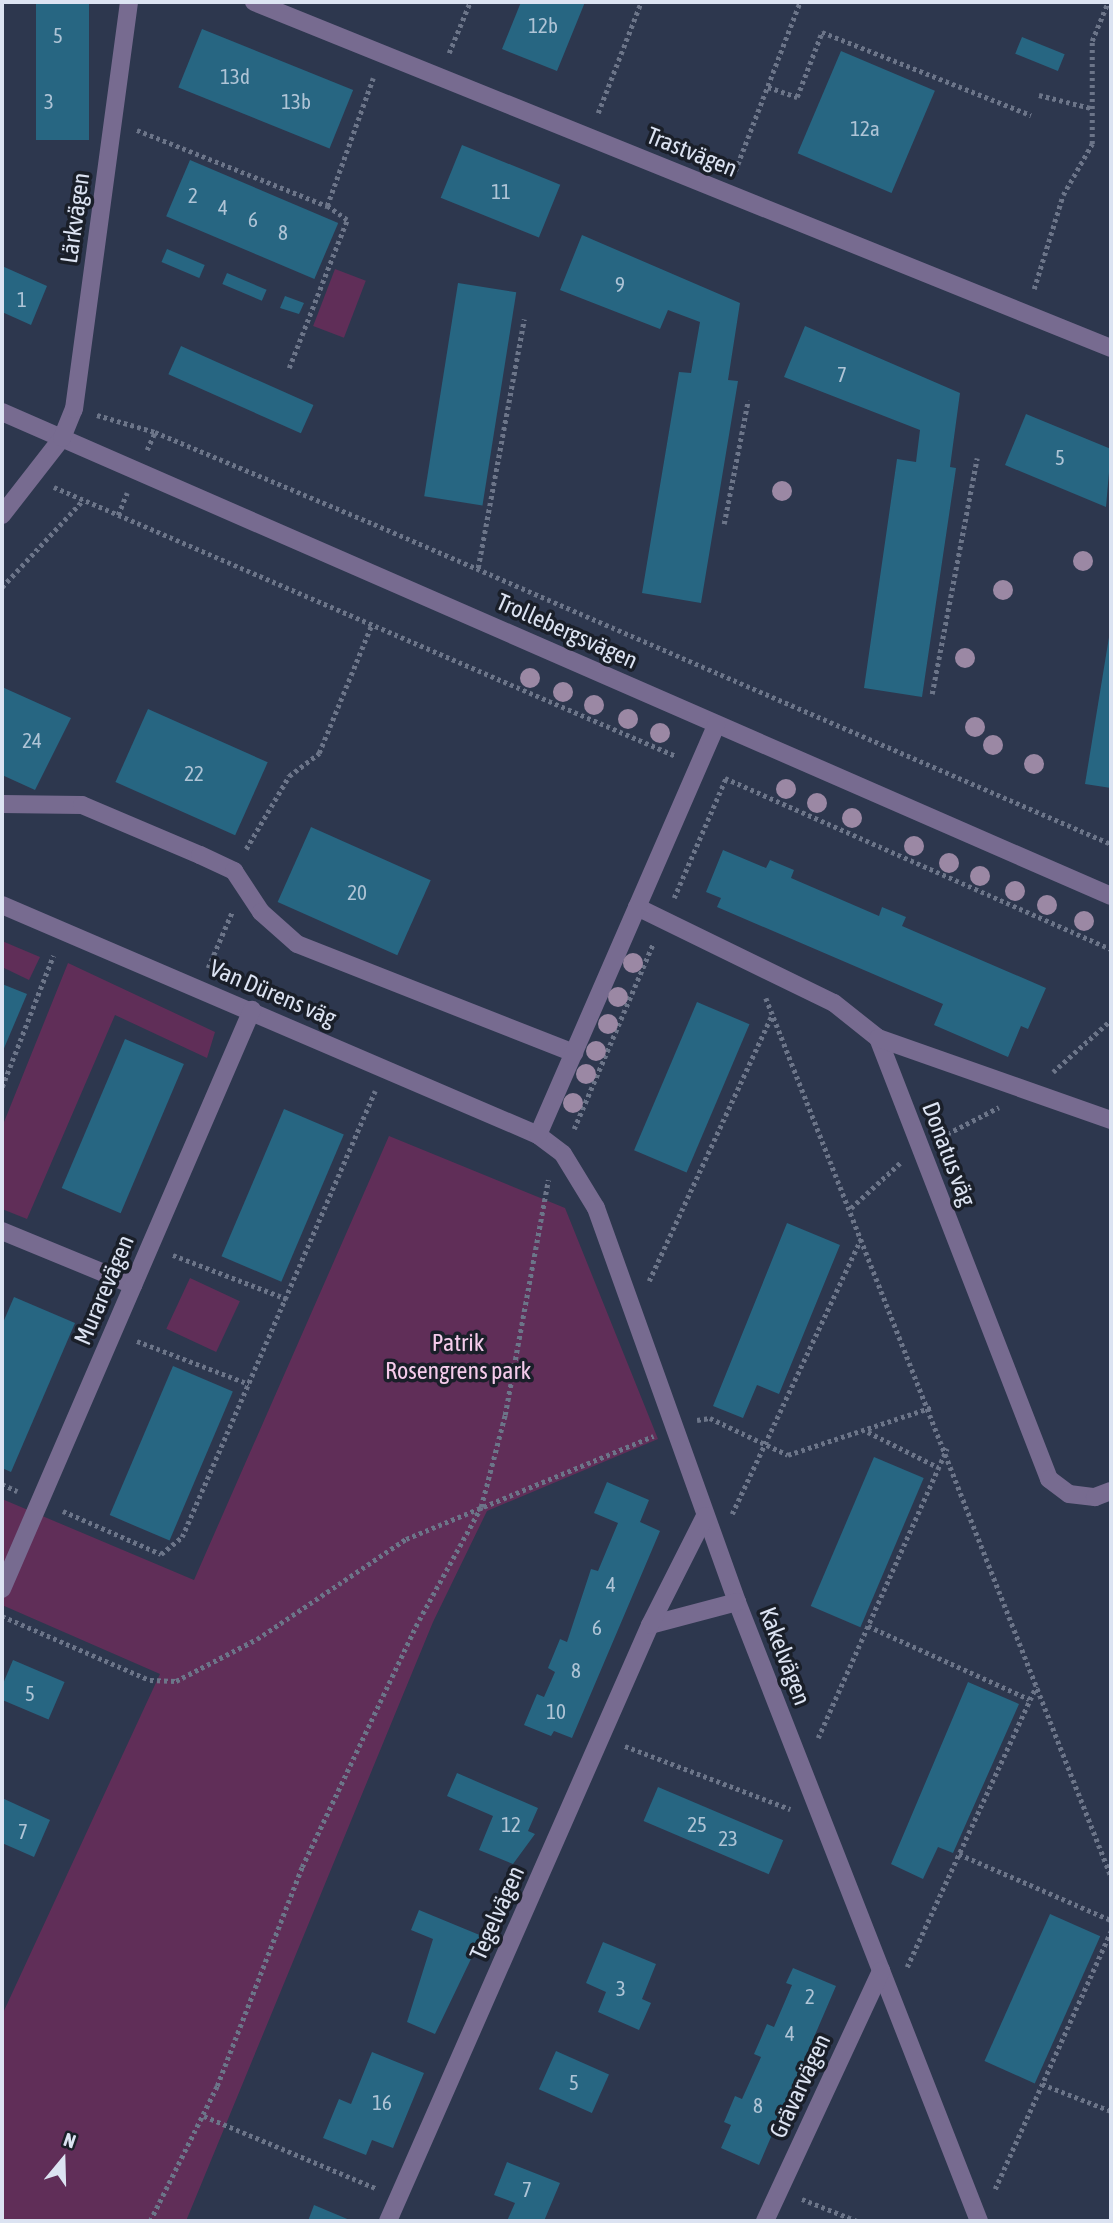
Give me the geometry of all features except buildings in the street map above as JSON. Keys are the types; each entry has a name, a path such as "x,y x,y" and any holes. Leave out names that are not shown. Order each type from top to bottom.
{"street":[{"name":"Lärkvägen","path":"2,516 62,438 74,409 129,2"},
{"name":"Trastvägen","path":"254,2 1111,348"},
{"name":"Trollebergsvägen","path":"2,412 1111,896"},
{"path":"536,1129 574,1053 716,724"},
{"path":"2,804 82,805 238,878 261,912 297,944 574,1053"},
{"name":"Van Dürens väg","path":"2,905 536,1129"},
{"name":"Donatus väg","path":"637,907 750,959 834,1003 877,1038 1049,1479 1069,1494 1111,1491"},
{"name":"Murarevägen","path":"2,1590 252,1010"},
{"path":"877,1038 1111,1120"},
{"name":"Kakelvägen","path":"536,1129 563,1154 596,1208 673,1429 737,1601 979,2221"},
{"path":"2,1231 133,1285"},
{"name":"Tegelvägen","path":"388,2221 650,1625 705,1516"},
{"path":"650,1625 737,1601"},
{"name":"Grävarvägen","path":"765,2221 881,1971"}],"path":[{"path":"439,76 470,2"},
{"path":"589,137 641,2"},
{"path":"727,193 800,2"},
{"path":"1027,314 1063,195 1092,144 1092,41 1108,2"},
{"path":"768,87 797,97 822,32 1031,115"},
{"path":"327,206 382,53"},
{"path":"1039,95 1091,108"},
{"path":"113,120 327,206 347,220 289,368"},
{"path":"478,568 524,319"},
{"path":"724,524 747,400"},
{"path":"74,409 155,432 478,568 1111,844"},
{"path":"932,694 977,458"},
{"path":"31,477 699,766 1111,949"},
{"path":"2,587 83,500"},
{"path":"207,970 238,878 271,800 319,753 372,624"},
{"path":"536,1129 571,1136 726,778"},
{"path":"2,1087 62,932"},
{"path":"750,959 932,1407 1111,1876"},
{"path":"194,964 219,975"},
{"path":"646,1287 772,1014"},
{"path":"850,1208 878,1178 921,1148 1029,1091 1111,1020"},
{"path":"41,1502 160,1554 173,1549 250,1384 384,1067"},
{"path":"150,2221 204,2116 281,1934 302,1867 419,1620 481,1507 505,1415 545,1188 563,1154"},
{"path":"724,1510 729,1522 862,1236"},
{"path":"150,1246 287,1299"},
{"path":"113,1332 250,1384"},
{"path":"691,1422 710,1418 789,1455 932,1407"},
{"path":"686,1410 695,1434"},
{"path":"2,1616 150,1680 176,1681 257,1639 405,1539 673,1429"},
{"path":"867,1431 938,1467"},
{"path":"810,1733 815,1745 947,1447"},
{"path":"868,1626 1029,1699"},
{"path":"900,1961 904,1973 1036,1685"},
{"path":"601,1737 823,1822"},
{"path":"959,1854 1111,1920"},
{"path":"985,2186 990,2199 1111,1931"},
{"path":"1042,2084 1111,2111"},
{"path":"204,2116 398,2198"},
{"path":"778,2190 857,2221"}],"green space":[{"path":"335,269 366,281 344,338 313,326"},
{"path":"2,941 40,957 29,980 2,967"},
{"path":"68,963 215,1032 207,1058 115,1015 27,1219 2,1209 2,1127"},
{"name":"Patrik Rosengrens park","path":"389,1136 565,1208 658,1439 487,1511 433,1622 186,2221 2,2221 2,2015 160,1674 2,1605 2,1499 194,1580"},
{"path":"190,1278 240,1301 216,1352 166,1329"}]}
